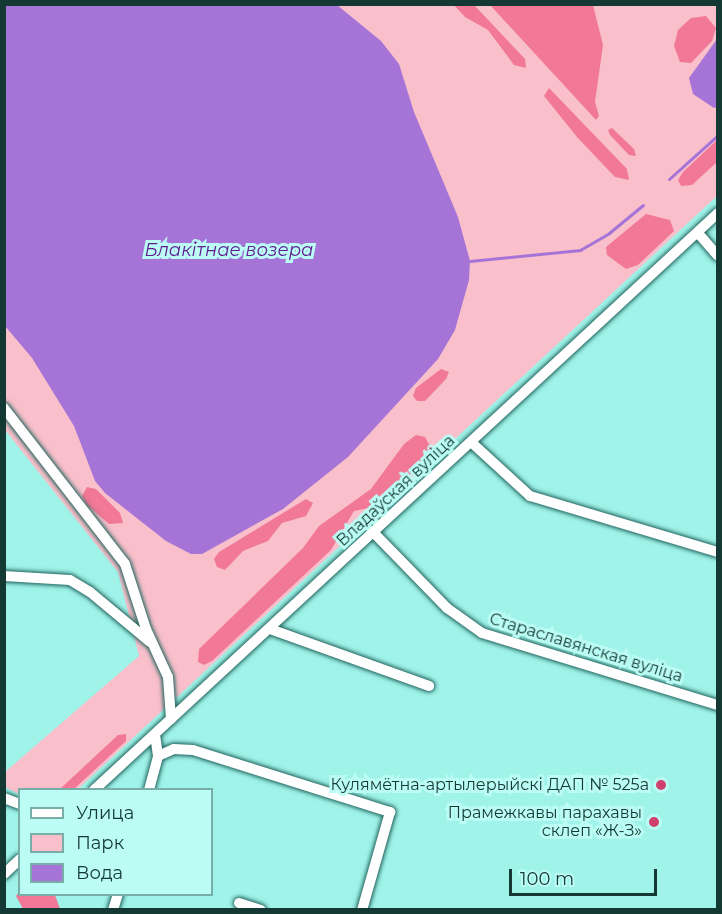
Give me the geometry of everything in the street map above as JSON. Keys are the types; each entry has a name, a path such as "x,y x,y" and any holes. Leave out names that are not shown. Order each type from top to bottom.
{"street":[{"name":"Владаўская вуліца","path":"95,788 374,533 717,213"},
{"path":"698,233 717,256"},
{"path":"4,408 116,547 132,580 153,644 168,676 171,719"},
{"path":"471,442 530,496 717,552"},
{"name":"Стараславянская вуліца","path":"374,533 447,608 482,633 717,705"},
{"path":"4,576 70,580 90,592 153,644"},
{"path":"270,629 429,686"},
{"path":"148,788 158,756 155,734"},
{"path":"158,756 174,749 193,750 390,812 362,909"},
{"path":"4,874 18,861"},
{"path":"238,903 261,909"}],"green space":[{"path":"5,5 717,5 717,196 79,788 18,788 18,794 5,787 5,772 139,656 118,572 5,430"}],"shaded area":[{"path":"454,5 474,5 525,59 526,68 514,65 488,30 465,17"},
{"path":"490,5 593,5 603,45 595,102 599,116 596,120"},
{"path":"706,16 716,28 712,41 691,63 680,62 674,46 678,30 691,18"},
{"path":"549,88 627,169 629,180 615,177 577,137 544,96"},
{"path":"612,128 634,149 636,156 629,155 610,135 608,130"},
{"path":"717,140 717,162 692,185 681,186 678,180 683,172"},
{"path":"646,214 670,220 674,231 638,265 626,269 607,255 606,247"},
{"path":"441,369 449,372 446,379 425,401 417,401 413,396 416,388"},
{"path":"416,435 425,437 432,450 424,465 379,506 354,511 331,550 212,661 204,665 198,662 199,649 303,548 319,526 371,489 404,444"},
{"path":"87,487 96,489 120,513 123,523 109,524 87,505 82,496"},
{"path":"306,499 313,503 306,516 282,523 268,541 243,551 225,570 217,567 214,559 219,552"},
{"path":"126,734 126,741 75,788 61,788 118,735"},
{"path":"18,893 18,896 55,896 60,909 23,909 16,896"}],"water":[{"name":"Блакітнае возера","path":"5,4 337,5 381,41 399,64 414,112 458,217 470,261 469,280 455,330 438,359 348,457 283,509 202,554 191,554 166,541 105,493 95,481 74,426 32,358 5,326"},
{"path":"717,39 717,107 714,108 693,94 689,78"}],"waterway":[{"path":"669,179 718,135"},
{"path":"470,261 580,250 609,233 643,205"}],"place":[{"name":"Кулямётна-артылерыйскі ДАП № 525а","path":"661,785"},
{"name":"Прамежкавы парахавы склеп «Ж-З»","path":"654,822"}]}
